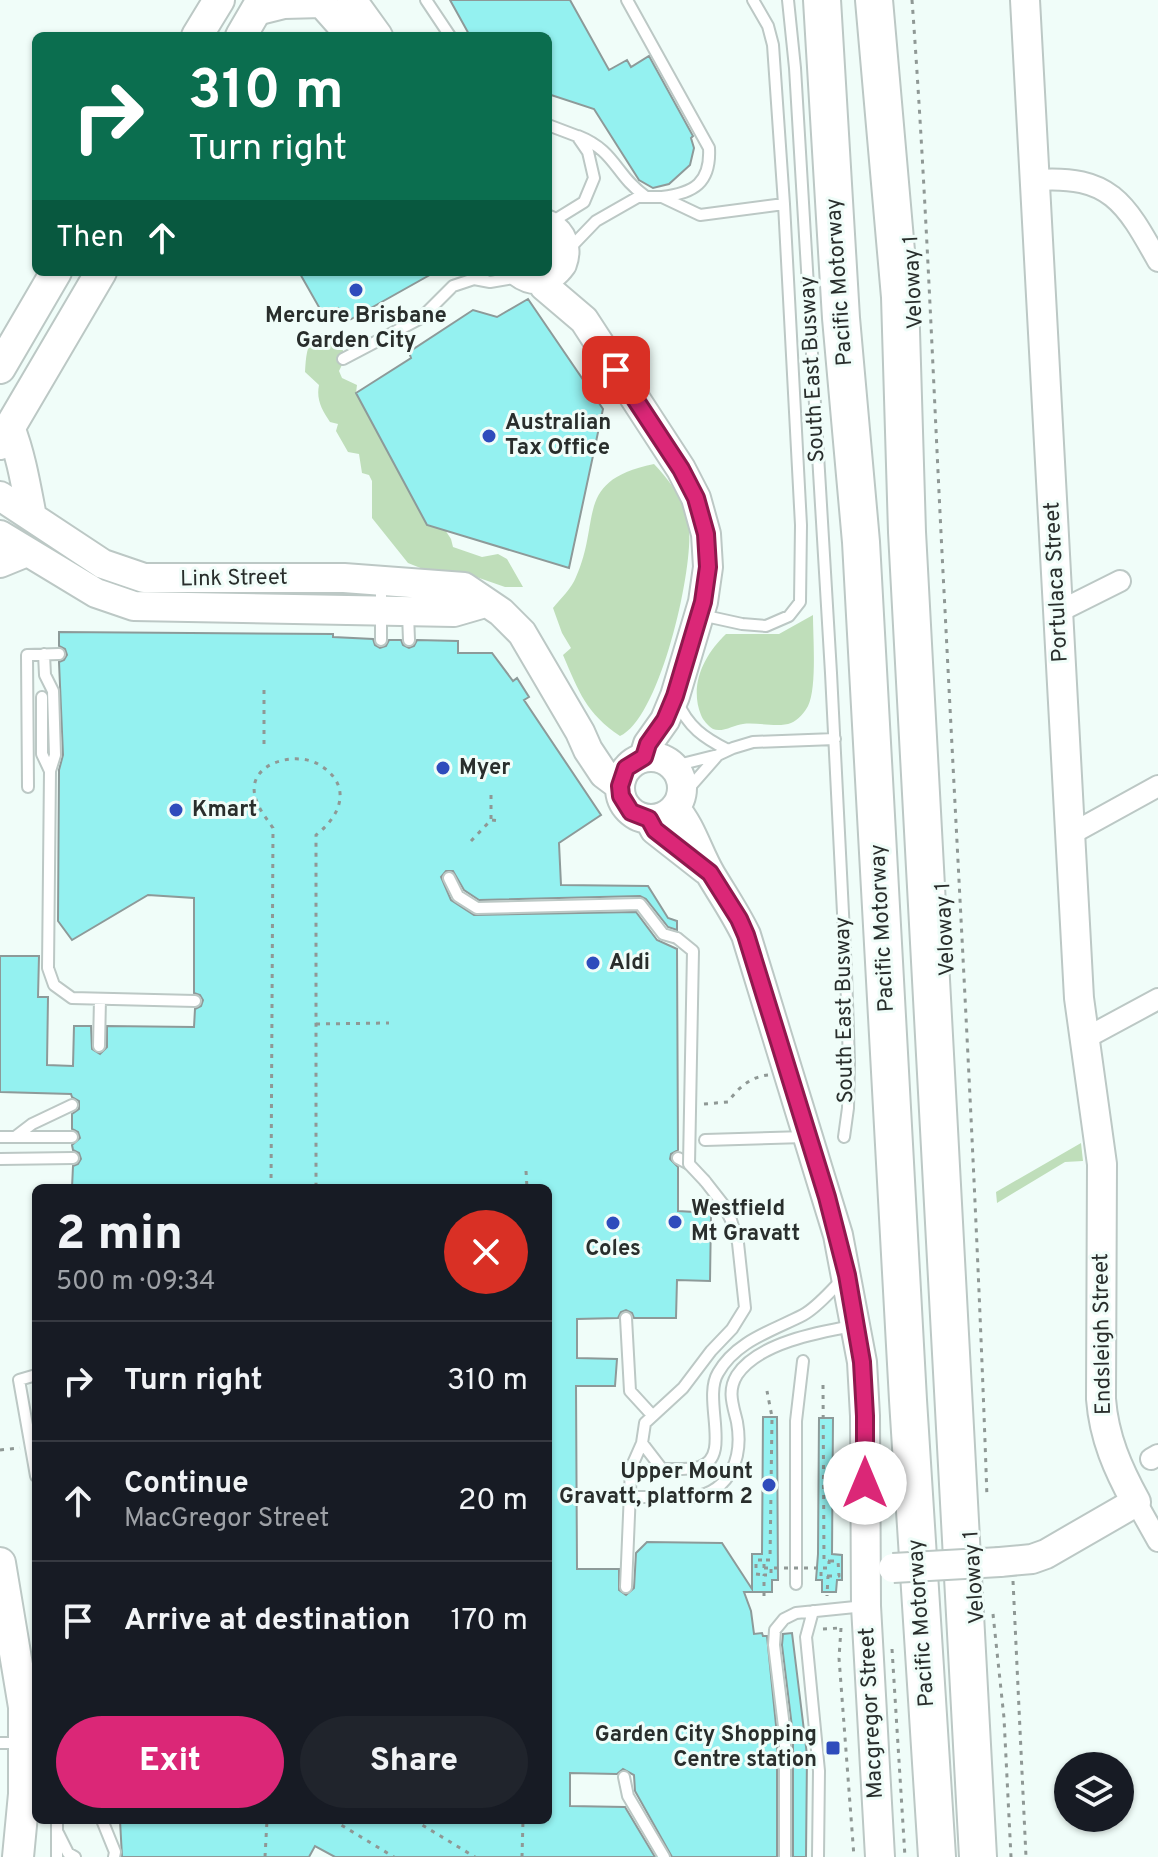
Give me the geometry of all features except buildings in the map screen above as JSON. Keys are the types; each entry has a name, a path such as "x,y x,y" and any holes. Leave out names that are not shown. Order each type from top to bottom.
{"highway":[{"name":"Pacific Motorway","path":"822,0 841,318 861,542 908,1400 937,1857"},
{"name":"Pacific Motorway","path":"874,0 900,297 907,532 978,1857"}],"main road":[{"path":"199,32 219,0"},
{"path":"0,368 54,276"},
{"path":"5,436 99,276"},
{"path":"0,1563 17,1660 13,1743 18,1857"}],"street":[{"path":"352,0 375,32"},
{"name":"Portulaca Street","path":"1025,0 1079,998 1102,1164"},
{"path":"253,16 289,3 321,1 348,32"},
{"path":"1036,180 1060,178 1104,189 1131,213 1158,261"},
{"path":"552,228 561,236 552,252"},
{"path":"552,275 577,291 584,320 681,469 696,498 706,534 708,567 699,614 670,708 669,732 657,776 659,818 649,819"},
{"path":"5,436 20,451 22,477 32,517"},
{"name":"Link Street","path":"0,496 103,564 144,578 394,581 464,587 511,620 522,633 604,774 657,776"},
{"name":"Link Street","path":"0,535 96,593 134,606 454,612 485,603"},
{"path":"0,563 27,552"},
{"path":"1058,612 1120,581"},
{"name":"Macgregor Street","path":"710,873 655,830 649,819 631,812 625,804 657,776 685,819 710,873 746,935 830,1209 847,1275 864,1382 879,1569 854,1612 880,1857"},
{"path":"1071,834 1158,786"},
{"path":"1084,1039 1158,999"},
{"name":"Endsleigh Street","path":"1102,1164 1103,1424 1116,1464 1158,1541"},
{"path":"879,1569 1006,1568 1046,1554 1136,1502"}],"lane":[{"path":"426,0 447,32"},
{"path":"552,260 596,221 638,197 678,195 697,186 707,173 709,148 627,0"},
{"path":"699,614 766,626 789,616 800,602 801,525 773,45 768,26 753,0"},
{"name":"South East Busway","path":"788,0 801,162 835,739 849,1062 844,1137"},
{"path":"552,127 606,151 633,188 646,197"},
{"path":"552,223 578,207 589,194 594,178 593,163 577,136"},
{"path":"662,197 700,215 784,204"},
{"path":"343,359 421,318 453,286 479,276"},
{"path":"474,279 490,282 514,276"},
{"path":"381,640 394,610 394,581"},
{"path":"394,581 394,610 409,640"},
{"path":"44,654 45,675 53,691 55,755 50,771 48,968 54,985 72,998 195,1001"},
{"path":"28,787 27,655 59,654"},
{"path":"42,697 42,754 50,771"},
{"path":"670,708 703,737 728,750"},
{"path":"657,776 728,750 771,741 835,739"},
{"path":"657,776 690,787 718,755"},
{"path":"449,878 458,896 477,908 640,904 663,934 677,938 693,951 689,1164"},
{"path":"99,1046 100,999"},
{"path":"15,1137 32,1124 72,1105"},
{"path":"0,1137 72,1137"},
{"path":"705,1140 807,1137"},
{"path":"0,1159 73,1158"},
{"path":"626,1587 631,1474 642,1443 643,1430 652,1415 683,1388 732,1329 745,1308 738,1243 731,1220 705,1181 689,1164 678,1158"},
{"path":"631,1474 697,1468 712,1459 717,1442 712,1388 723,1364 760,1335 805,1314 847,1275"},
{"path":"626,1318 630,1391 652,1415"},
{"path":"629,1497 694,1497 704,1495 724,1483 738,1457 738,1426 731,1396 732,1386 742,1368 792,1339 855,1326"},
{"path":"796,1584 796,1421 803,1361"},
{"path":"32,1376 19,1380 32,1453"},
{"path":"642,1443 662,1469"},
{"path":"813,1611 806,1637 819,1771 818,1857"},
{"path":"785,1857 785,1735 774,1635 776,1626 787,1616 813,1611 854,1612"},
{"path":"624,1777 628,1796 664,1857"},
{"path":"56,1824 57,1857"},
{"path":"56,1824 68,1853 75,1857"},
{"path":"104,1824 115,1852 114,1857"}],"path":[{"name":"Veloway 1","path":"912,0 932,319 972,1093 987,1509"},
{"path":"264,690 264,749"},
{"path":"271,1184 273,828 255,800 253,785 258,773 265,767 296,758 317,763 330,774 339,786 341,801 330,824 316,835 316,1184"},
{"path":"471,841 491,820 491,795"},
{"path":"491,820 500,821"},
{"path":"316,1024 389,1023"},
{"path":"704,1104 728,1102 739,1087 759,1076 788,1072"},
{"path":"526,1171 527,1184"},
{"path":"821,1568 821,1576 839,1576 838,1561 824,1561 823,1385"},
{"path":"767,1391 772,1417 770,1560 756,1560 756,1574 771,1575 771,1567"},
{"path":"0,1450 24,1447"},
{"path":"764,1560 764,1568 829,1568 829,1561"},
{"path":"1006,1568 1026,1857"},
{"path":"764,1575 764,1596"},
{"path":"827,1596 828,1576"},
{"path":"854,1612 841,1628 839,1658 854,1857"},
{"name":"Veloway 1","path":"993,1613 1004,1718 1011,1857"},
{"path":"815,1629 841,1628"},
{"path":"892,1643 905,1857"},
{"path":"265,1857 267,1824"},
{"path":"340,1824 394,1857"},
{"path":"421,1824 475,1857"},
{"path":"522,1857 523,1824"}],"green space":[{"path":"317,334 336,336 343,349 344,357 339,371 342,378 357,385 356,393 451,539 453,547 482,557 498,554 507,559 523,587 505,587 462,572 423,569 408,563 372,518 372,481 369,475 362,473 359,454 348,452 336,431 338,424 330,422 322,409 319,385 305,372 311,342"},
{"path":"654,464 677,494 685,511 689,529 686,577 660,674 635,724 620,736 599,719 579,691 563,655 571,648 553,608 576,577 594,505 601,492 611,481 628,471"},
{"path":"813,615 813,687 808,706 801,716 786,724 743,724 720,730 709,726 698,704 698,682 705,661 718,642 726,634 779,634"},
{"path":"1081,1143 1083,1161 1065,1162 997,1203 996,1192"}],"place":[{"name":"Mercure Brisbane Garden City","path":"356,290"},
{"name":"Australian Tax Office","path":"489,436"},
{"name":"Myer","path":"443,768"},
{"name":"Kmart","path":"176,810"},
{"name":"Aldi","path":"593,963"},
{"name":"Westfield Mt Gravatt","path":"675,1222"},
{"name":"Coles","path":"613,1223"},
{"name":"Upper Mount Gravatt, platform 2","path":"769,1485"},
{"name":"Garden City Shopping Centre station","path":"833,1748"}],"route":[{"path":"616,370 681,469 696,498 706,534 708,567 703,602 675,696 644,757 626,768 620,786 621,796 631,812 649,819 655,830 710,873 746,935 827,1197 847,1275 864,1382 865,1483"}]}
